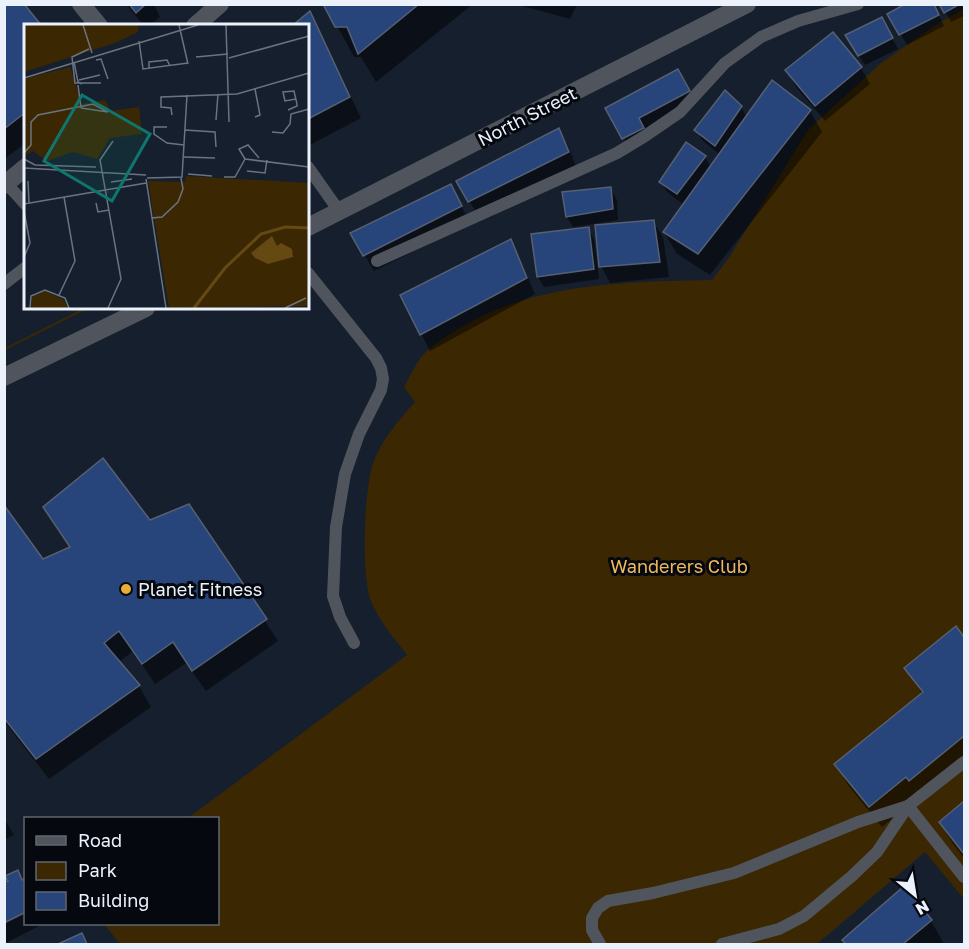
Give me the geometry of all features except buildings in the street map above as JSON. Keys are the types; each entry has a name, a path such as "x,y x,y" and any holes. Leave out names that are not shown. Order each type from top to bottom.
{"street":[{"path":"81,4 97,24"},
{"path":"197,24 220,4"},
{"name":"North Street","path":"309,226 747,4"},
{"path":"5,184 24,169"},
{"path":"4,377 144,309"}],"lane":[{"path":"377,261 617,153 680,112 725,63 761,37 798,21 858,4"},
{"path":"309,168 339,211"},
{"path":"5,184 24,203"},
{"path":"4,284 24,269"},
{"path":"309,274 376,358 383,379 377,400 359,434 345,474 336,527 333,596 340,617 354,643"},
{"path":"722,945 779,929 804,916 877,852 908,806 964,762"},
{"path":"908,806 964,877"},
{"path":"600,945 592,930 592,918 598,908 608,901 653,893 734,873 858,822 908,806"}],"green space":[{"name":"Wanderers Club","path":"964,9 964,899 925,852 817,944 120,944 105,925 219,925 219,817 189,817 407,655 382,622 371,601 368,589 365,553 367,492 377,454 386,438 415,402 404,387 423,355 447,336 485,315 547,294 612,284 712,280 728,259 808,130 881,63 937,24"},
{"path":"82,309 87,309 5,350"}],"place":[{"name":"Planet Fitness","path":"126,589"}]}
